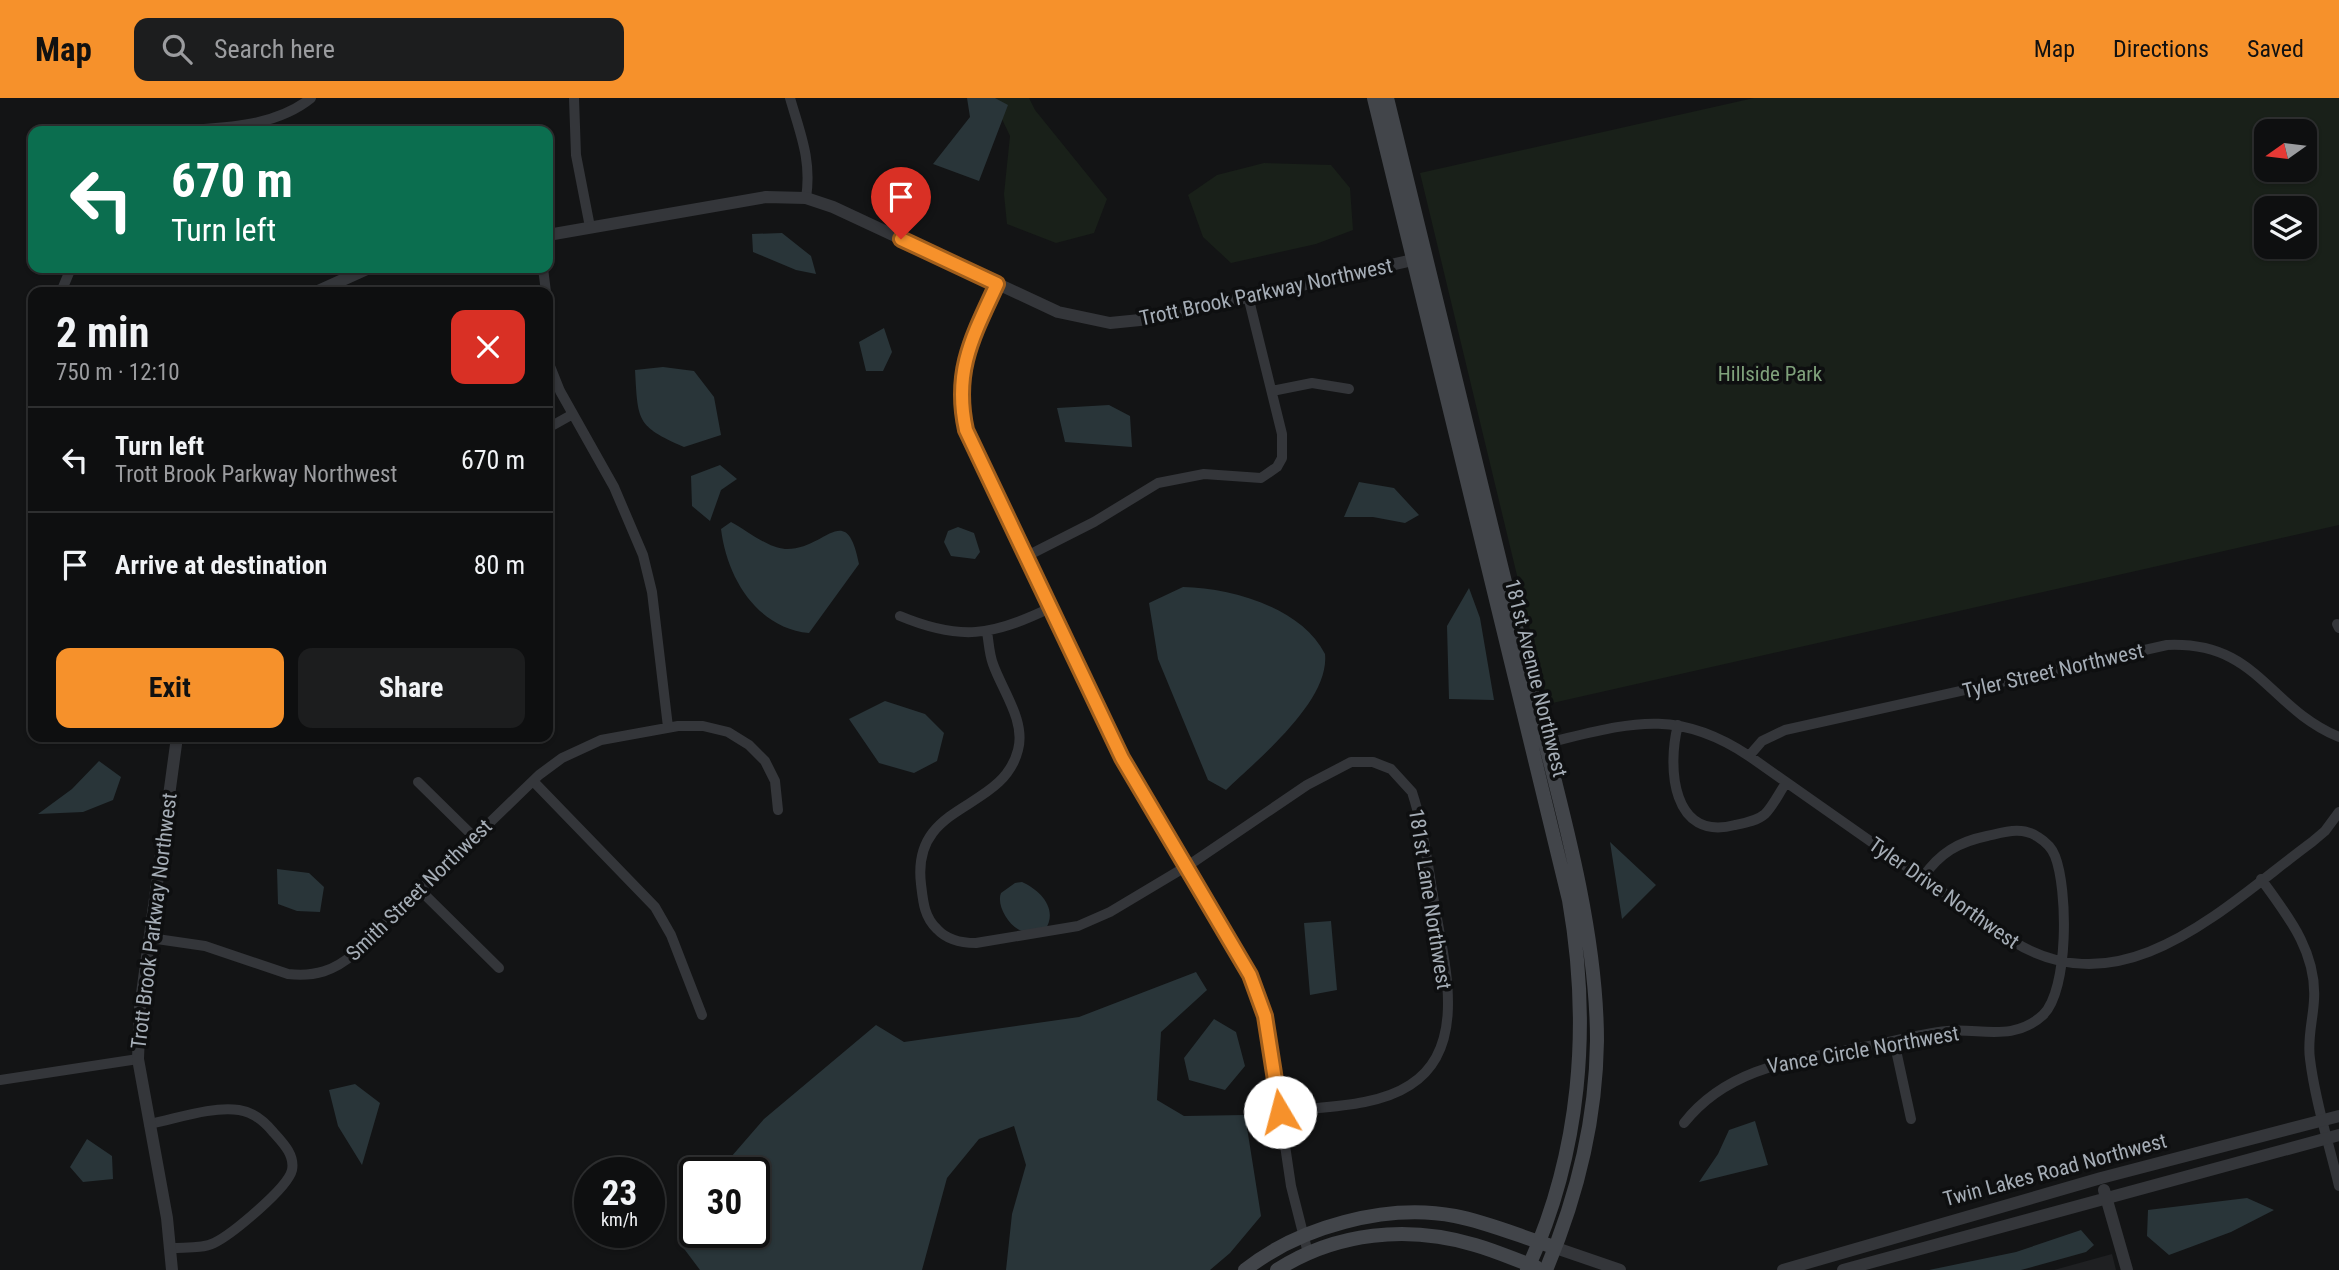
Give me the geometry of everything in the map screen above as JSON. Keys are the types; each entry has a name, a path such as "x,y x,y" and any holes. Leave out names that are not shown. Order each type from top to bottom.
{"main road":[{"name":"181st Avenue Northwest","path":"1374,98 1420,259"},
{"name":"181st Avenue Northwest","path":"1387,98 1420,259 1591,952 1597,1039 1588,1138 1570,1208 1547,1270"},
{"name":"181st Avenue Northwest","path":"1528,1267 1560,1180 1573,1126 1581,1000 1578,953 1538,745"},
{"path":"1245,1270 1302,1236 1372,1217 1433,1213 1472,1219 1556,1248"},
{"path":"1277,1270 1308,1253 1359,1237 1408,1234 1474,1245 1528,1267 1547,1270"}],"street":[{"path":"219,126 261,121 285,113 312,98"},
{"path":"574,98 576,155 590,227"},
{"path":"790,98 806,147 809,173 806,198"},
{"name":"Trott Brook Parkway Northwest","path":"553,234 766,197 806,198 833,206 1066,315 1110,323 1150,319 1420,259"},
{"path":"327,287 358,273"},
{"path":"997,284 967,354 961,382 962,405 974,449 1122,758 1243,961 1261,1002 1302,1236 1308,1253"},
{"path":"1025,556 1094,522 1143,489 1164,480 1204,474 1251,479 1270,473 1282,458 1284,447 1248,296"},
{"path":"553,372 573,414 614,487 643,555 655,610 668,727"},
{"path":"1272,391 1312,383 1349,389"},
{"path":"553,425 573,414"},
{"path":"900,616 948,631 987,632 1013,625 1050,608"},
{"path":"987,632 992,661 1018,724 1019,748 1004,776 938,824 928,839 921,858 920,876 926,913 935,928 949,938 966,943 1078,926 1110,912 1187,866"},
{"name":"Tyler Street Northwest","path":"1749,756 1762,741 1785,730 2166,645 2188,644 2226,653 2239,660 2264,679 2303,718 2339,737"},
{"name":"Tyler Drive Northwest","path":"1538,745 1628,724 1678,725 1711,734 1749,756 2027,950 2063,964 2105,963 2161,949 2325,831 2339,812"},
{"path":"1678,725 1673,765 1678,794 1685,811 1703,826 1721,829 1760,818 1767,813 1786,783"},
{"name":"Smith Street Northwest","path":"150,937 205,946 288,974 316,975 342,964 533,781 562,758 588,744 668,727 714,728 749,745 770,771 778,793 778,810"},
{"name":"Trott Brook Parkway Northwest","path":"172,1270 172,1248 138,1059 140,1009 176,742"},
{"name":"181st Lane Northwest","path":"1187,866 1307,785 1351,762 1373,762 1391,769 1412,792 1446,980 1446,1021 1436,1057 1413,1084 1392,1094 1280,1112"},
{"path":"533,781 655,907 671,935 702,1015"},
{"path":"418,782 474,837"},
{"path":"1923,877 1940,857 1963,841 2009,831 2037,836 2052,850 2059,870 2063,964"},
{"path":"2261,879 2300,935 2312,970 2315,996 2309,1052 2324,1121 2333,1137 2339,1186"},
{"path":"420,890 499,968"},
{"name":"Vance Circle Northwest","path":"1684,1123 1711,1094 1749,1073 1944,1032 1995,1034 2025,1027 2043,1015 2051,1005 2063,964"},
{"path":"1894,1041 1911,1119"},
{"path":"0,1080 138,1059"},
{"path":"149,1124 227,1109 249,1112 266,1124 286,1145 292,1162 292,1170 281,1188 221,1239 204,1246 172,1248"},
{"name":"Twin Lakes Road Northwest","path":"1783,1270 2101,1178 2339,1116"},
{"name":"Twin Lakes Road Northwest","path":"1843,1270 2106,1196 2333,1137"},
{"path":"2101,1178 2127,1270"},
{"path":"1556,1248 1620,1270"}],"shaded area":[{"path":"967,98 995,98 1008,105 979,181 933,164 970,117"},
{"path":"782,233 811,256 816,274 796,270 753,252 752,234"},
{"path":"884,328 892,352 883,371 866,371 859,342"},
{"path":"663,367 694,371 714,397 721,435 684,447 648,427 639,411 635,370"},
{"path":"1109,405 1130,416 1132,447 1065,442 1057,408"},
{"path":"720,465 737,479 721,490 710,521 692,506 691,476"},
{"path":"1359,482 1394,488 1419,515 1405,523 1373,517 1344,517"},
{"path":"731,522 764,542 785,549 799,548 832,532 848,534 854,544 859,564 809,633 774,622 748,598 730,565 724,547 721,529"},
{"path":"958,527 974,533 980,552 975,559 951,556 944,542 948,531"},
{"path":"1183,587 1222,591 1263,603 1299,624 1314,638 1325,654 1323,672 1316,691 1304,710 1273,746 1226,790 1208,780 1158,659 1149,603"},
{"path":"1469,588 1480,618 1494,700 1449,699 1447,626"},
{"path":"885,701 925,714 944,733 937,761 914,773 879,763 849,719"},
{"path":"99,761 121,777 113,800 83,812 38,814 72,789"},
{"path":"1610,842 1656,885 1622,919"},
{"path":"277,869 309,873 324,887 320,912 297,911 278,904"},
{"path":"1022,882 1046,901 1050,915 1045,930 1022,931 1005,915 1000,903 1001,893 1015,883"},
{"path":"1331,921 1337,990 1310,995 1304,923"},
{"path":"1196,972 1207,990 1161,1032 1157,1100 1184,1116 1245,1115 1261,1216 1230,1253 1210,1270 1006,1270 1012,1214 1026,1165 1014,1126 979,1139 947,1178 922,1270 700,1270 684,1248 770,1248 770,1157 731,1157 764,1119 876,1025 904,1042 1079,1017"},
{"path":"1214,1019 1236,1032 1245,1066 1225,1090 1189,1080 1184,1058"},
{"path":"355,1084 380,1103 362,1165 338,1126 329,1090"},
{"path":"1755,1121 1768,1165 1699,1182 1718,1154 1729,1130"},
{"path":"87,1139 112,1156 113,1179 83,1182 70,1167"},
{"path":"2247,1198 2274,1210 2231,1232 2169,1255 2147,1236 2148,1210"},
{"path":"2081,1230 2094,1245 2086,1252 2021,1270 1929,1270 2016,1252"},
{"path":"2112,1254 2116,1270 2054,1270"}],"green space":[{"path":"992,98 1029,98 1035,110 1107,199 1094,233 1056,243 1007,224 1004,194 1010,136"},
{"name":"Hillside Park","path":"1754,98 2339,98 2339,525 1548,704 1420,173"},
{"path":"1264,163 1331,165 1350,188 1353,230 1316,244 1231,263 1203,237 1188,195 1217,175"}],"route":[{"path":"901,239 997,284 971,340 963,367 961,397 966,430 1122,758 1250,975 1265,1016 1280,1112"}]}
